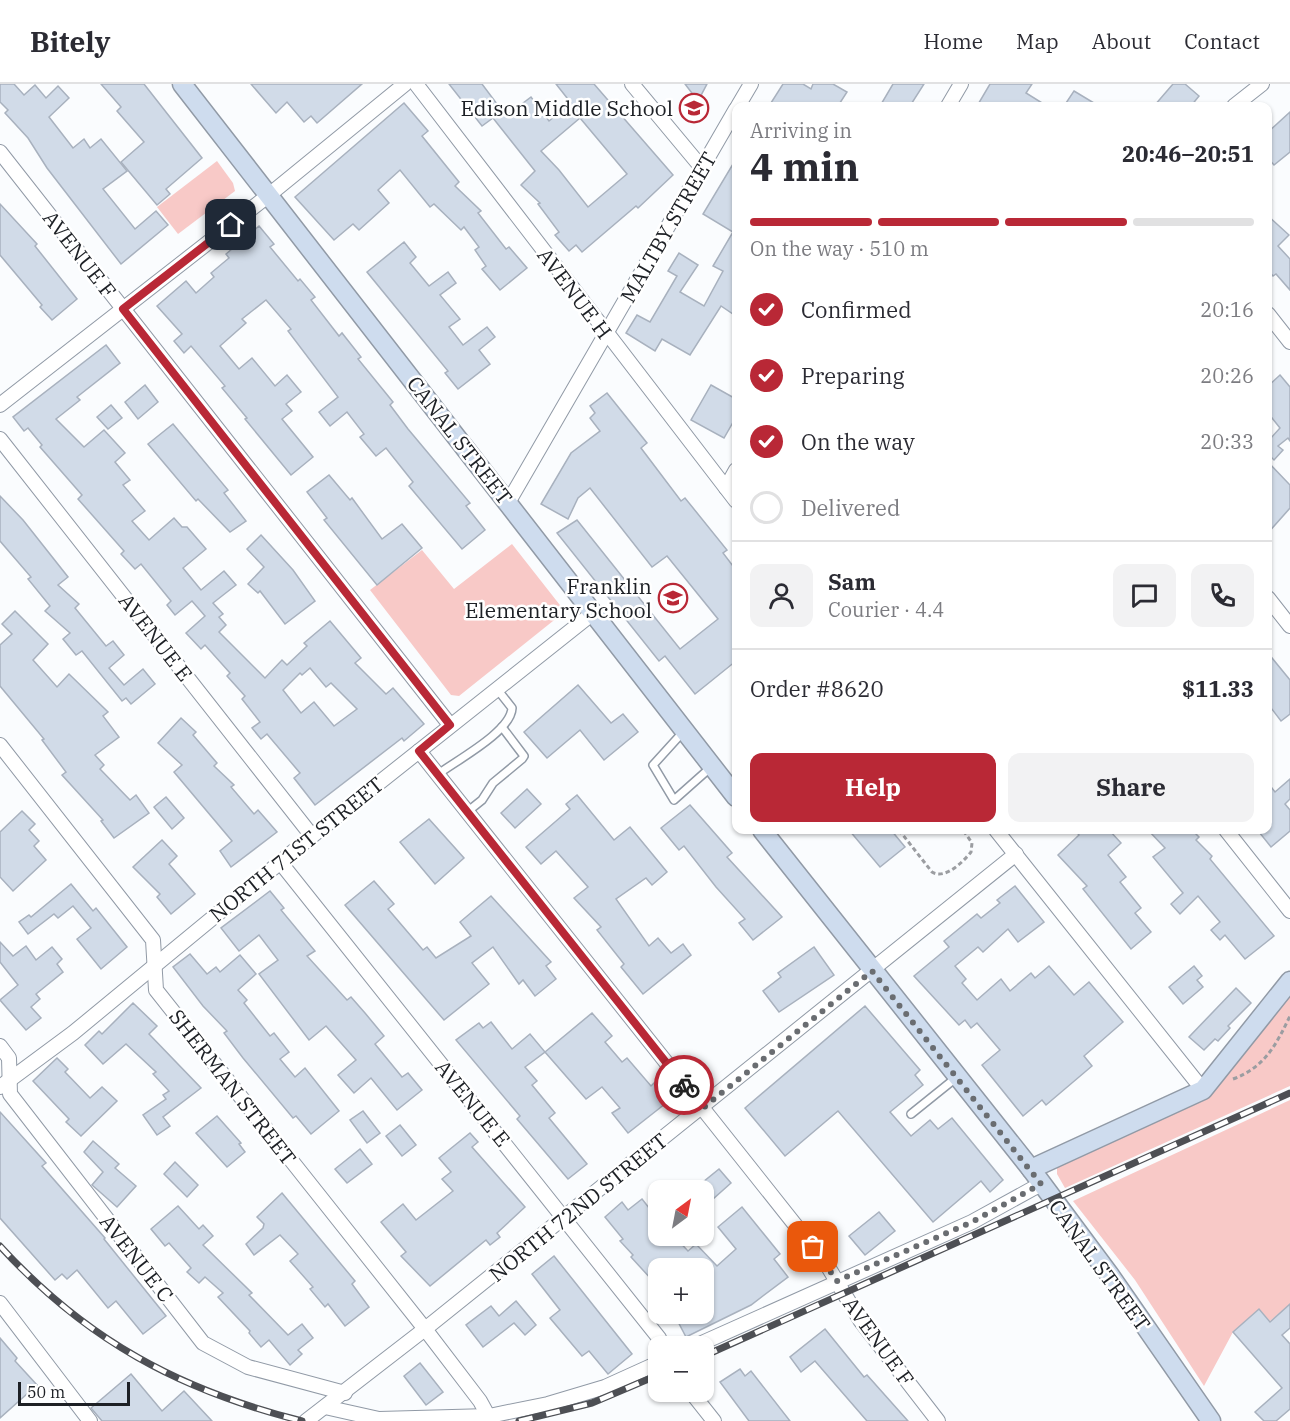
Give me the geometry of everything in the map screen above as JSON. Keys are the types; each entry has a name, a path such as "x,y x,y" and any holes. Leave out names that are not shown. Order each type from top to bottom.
{"street":[{"name":"CANAL STREET","path":"182,84 732,792"},
{"path":"0,405 269,195 405,84"},
{"name":"AVENUE H","path":"416,84 732,496"},
{"path":"632,84 702,168"},
{"name":"MALTBY STREET","path":"740,102 751,84"},
{"path":"950,102 961,84"},
{"path":"1239,102 1262,84"},
{"name":"MALTBY STREET","path":"508,501 732,117"},
{"name":"AVENUE F","path":"0,152 450,725"},
{"path":"1272,319 1290,342"},
{"name":"AVENUE E","path":"0,439 312,836"},
{"path":"726,488 732,477"},
{"path":"1272,603 1290,626"},
{"name":"NORTH 71ST STREET","path":"4,1084 73,1033 154,963 593,613"},
{"name":"SHERMAN STREET","path":"0,744 153,940 156,990 425,1329 490,1419"},
{"name":"AVENUE F","path":"419,751 820,1255 860,1320 938,1421"},
{"name":"CANAL STREET","path":"765,834 1031,1169 1109,1274 1211,1421"},
{"path":"999,834 1203,1090"},
{"path":"1229,834 1290,911"},
{"name":"NORTH 72ND STREET","path":"306,1421 345,1393 703,1108 1016,854"},
{"name":"AVENUE E","path":"280,862 564,1217 655,1336"},
{"path":"1031,1169 1203,1090 1290,981"},
{"name":"AVENUE C","path":"0,1046 9,1058 4,1084 10,1094 203,1343 248,1366 345,1393"},
{"path":"714,1337 972,1222 1041,1184"},
{"path":"0,1303 90,1421"},
{"path":"325,1407 379,1419 490,1419 605,1387 648,1368"},
{"path":"699,1402 714,1421"}],"lane":[{"path":"437,775 502,727 510,716 512,708 497,689"},
{"path":"466,812 482,800 493,783 524,756 502,727"},
{"path":"684,730 654,765 674,800 712,766"},
{"path":"911,1114 957,1077"}],"path":[{"path":"902,834 932,872 939,875 945,874 971,852 972,843 966,834"},
{"path":"1218,1073 1232,1080 1257,1066 1271,1054 1290,1016"}],"shaded area":[{"path":"217,161 233,183 235,191 178,234 157,207"},
{"path":"512,544 563,609 563,613 459,696 451,695 370,590 422,550 454,589"},
{"path":"1290,987 1290,1086 1065,1188 1057,1174 1057,1165 1188,1103"},
{"path":"1290,1100 1290,1304 1270,1321 1259,1309 1233,1332 1204,1386 1135,1280 1073,1201"}],"building":[{"path":"0,84 14,84 24,95 35,85 46,98 58,86 69,98 49,117 73,148 84,139 90,148 101,139 127,171 103,189 135,229 156,211 168,225 121,264 47,168 28,138 5,113 8,110 0,102"},
{"path":"101,84 144,84 202,158 166,189 170,194 157,205 121,162 144,142 117,111 121,107"},
{"path":"251,84 362,84 317,123 311,116 304,122 287,102 276,113"},
{"path":"449,84 482,84 506,116 531,97 549,121 571,103 556,84 594,84 673,175 638,208 636,206 582,252 576,245 569,251 555,235 559,232 538,204 540,203 521,185 535,171 493,118 482,126","holes":["580,118 627,174 588,207 541,151"]},
{"path":"685,84 707,84 698,101"},
{"path":"783,84 803,84 811,89 813,84 833,84 847,92 841,102 772,102"},
{"path":"893,84 924,84 913,102 882,102"},
{"path":"990,84 1032,84 1026,93 1041,102 979,102"},
{"path":"1173,84 1185,84 1199,96 1194,102 1157,102"},
{"path":"1074,91 1092,102 1067,102"},
{"path":"404,103 428,131 422,136 459,182 455,186 481,211 478,213 506,249 509,247 527,268 500,290 482,269 486,266 475,250 479,247 464,227 461,230 434,204 430,207 400,170 378,190 389,203 359,230 353,224 334,240 295,197"},
{"path":"1290,112 1290,152 1274,165 1272,163 1272,128"},
{"path":"732,166 732,231 703,214"},
{"path":"0,204 37,244 35,246 77,299 52,320 0,255"},
{"path":"1272,220 1289,235 1278,246 1290,259 1290,290 1276,274 1273,276"},
{"path":"259,226 274,244 270,247 298,281 300,279 315,297 311,300 339,336 342,333 361,357 358,359 393,402 390,405 408,429 470,503 466,506 485,530 462,549 409,486 413,482 386,448 376,456 360,437 364,434 347,412 330,426 319,412 338,397 288,331 291,329 266,300 242,319 246,323 220,346 239,369 252,358 275,386 287,375 301,392 286,404 292,411 282,419 313,457 291,475 222,388 225,386 191,346 184,353 174,341 182,334 157,306 186,281 196,293 214,277 211,273 229,258 226,254"},
{"path":"732,234 732,313 721,306 690,355 662,339 655,351 626,333 637,315 650,322 677,276 668,271 679,253 698,265 680,292 704,306 723,271 713,266"},
{"path":"404,242 416,257 410,263 429,286 448,272 456,283 440,295 460,319 449,327 463,345 487,327 495,337 479,350 490,364 458,389 445,373 448,371 367,272"},
{"path":"106,345 120,363 77,397 80,400 56,419 84,447 104,430 125,453 115,462 130,480 123,485 145,511 132,521 149,540 174,518 182,527 187,527 206,549 183,568 201,590 224,571 236,585 213,603 223,614 219,617 226,625 219,632 265,678 282,660 287,665 307,646 304,643 330,621 361,658 355,663 386,694 393,688 424,724 404,741 402,738 315,805 294,778 300,773 267,734 261,739 252,728 260,722 242,699 245,696 227,676 230,673 205,645 201,649 186,633 205,616 192,601 175,615 167,605 171,601 141,564 135,569 121,554 124,551 78,499 82,495 40,447 42,445 28,428 24,431 13,417","holes":["310,668 326,687 331,683 357,709 334,726 314,702 301,713 283,690 300,673 302,675"]},
{"path":"1280,375 1290,387 1290,441 1288,438 1278,446 1283,450 1274,460 1272,458 1272,437 1280,428 1272,418 1272,382"},
{"path":"145,385 158,402 138,419 125,402"},
{"path":"711,385 732,397 732,424 724,438 691,420"},
{"path":"607,393 647,443 641,448 681,501 685,498 727,550 723,553 732,565 732,664 695,694 665,656 659,661 557,533 577,520 680,649 718,619 667,556 652,567 590,488 578,498 568,519 541,504 571,453 600,431 590,418 595,413 590,406"},
{"path":"111,405 122,418 108,429 97,417"},
{"path":"173,424 228,490 224,493 246,521 230,532 198,499 196,501 148,444"},
{"path":"1272,466 1290,485 1290,508 1272,528"},
{"path":"329,475 350,500 352,498 382,539 402,524 422,548 377,585 324,520 327,518 307,492"},
{"path":"0,496 23,520 68,577 58,585 79,604 75,608 106,646 113,641 124,655 109,668 124,685 143,669 155,684 131,704 126,698 122,701 82,651 76,655 63,639 70,633 45,611 50,606 28,579 31,577 0,541"},
{"path":"261,535 293,570 315,601 285,624 260,591 258,593 248,584 264,567 247,549"},
{"path":"15,611 48,644 33,660 57,687 69,674 108,712 103,716 119,737 95,755 104,765 100,769 130,800 136,795 149,813 114,838 101,821 103,820 62,775 66,772 42,740 44,739 0,686 0,645 12,634 2,624"},
{"path":"1272,658 1290,680 1290,714 1281,721 1272,709"},
{"path":"578,685 611,723 623,714 638,732 604,760 580,730 547,758 524,732"},
{"path":"181,718 196,732 193,735 217,763 214,766 234,785 231,787 254,814 258,810 277,832 231,867 220,851 232,841 174,772 182,765 158,743"},
{"path":"1290,779 1290,799 1285,804 1290,810 1290,831 1271,847 1261,834 1272,834 1272,788 1275,792"},
{"path":"527,789 541,804 515,828 501,813"},
{"path":"577,795 614,840 630,827 667,872 652,885 646,878 616,899 649,946 658,938 671,953 683,944 691,955 643,994 621,967 624,964 597,930 601,927 574,898 588,887 556,851 541,864 526,847 570,809 566,804"},
{"path":"166,797 184,818 172,829 154,807"},
{"path":"690,805 732,853 727,857 782,917 753,940 739,923 745,919 684,846 679,850 661,828"},
{"path":"22,811 35,824 29,830 39,841 34,846 46,860 13,891 0,877 0,832"},
{"path":"429,819 464,858 435,884 400,842"},
{"path":"852,834 894,834 905,847 880,867"},
{"path":"1113,834 1121,843 1108,855 1126,877 1120,882 1141,908 1135,913 1151,932 1131,949 1083,889 1087,886 1058,855 1079,835"},
{"path":"1152,834 1196,834 1199,837 1196,840 1212,856 1210,859 1274,936 1245,959 1225,935 1220,940 1211,930 1220,922 1198,896 1180,914 1171,904 1183,893 1153,857 1165,848"},
{"path":"162,840 177,856 169,864 195,894 171,914 157,897 160,894 133,867"},
{"path":"374,881 394,904 388,909 423,950 427,947 436,958 471,936 460,922 491,896 551,962 546,966 556,979 535,996 523,980 519,984 493,947 472,963 489,984 444,1020 345,905"},
{"path":"71,884 93,911 96,908 127,947 101,969 77,939 91,928 73,906 58,918 54,914 28,934 19,922 29,915 31,917"},
{"path":"1015,886 1044,922 1018,942 1008,929 983,952 978,947 955,966 966,979 962,983 977,1000 1001,979 1010,991 1031,973 1035,978 1049,966 1074,995 1089,982 1123,1022 1084,1056 1092,1066 1046,1105 1042,1100 1023,1116 982,1065 1000,1050 977,1023 971,1028 965,1020 959,1025 914,976 949,947 944,941 977,914 981,918 1000,903 997,900"},
{"path":"270,891 284,908 281,910 315,951 307,956 347,1000 351,997 365,1013 384,1036 375,1044 402,1077 408,1073 422,1090 397,1110 371,1078 354,1093 338,1075 356,1060 326,1026 309,1040 259,974 278,960 259,935 239,951 221,928"},
{"path":"0,942 13,956 26,946 36,960 52,947 62,959 57,964 63,972 36,994 40,999 31,1007 41,1018 26,1030 0,1000 18,985 0,962"},
{"path":"814,947 834,975 779,1012 763,991 781,977 778,973"},
{"path":"190,954 207,974 216,967 220,972 240,955 256,974 238,990 247,1000 244,1003 270,1036 274,1033 289,1052 280,1059 295,1077 305,1068 339,1111 311,1134 296,1116 293,1118 243,1058 224,1033 227,1031 203,1006 173,967"},
{"path":"1194,966 1202,976 1197,980 1203,987 1183,1004 1169,987"},
{"path":"1236,988 1251,1003 1228,1026 1230,1028 1218,1041 1215,1039 1204,1050 1189,1037"},
{"path":"133,1003 157,1026 149,1034 201,1088 163,1117 170,1126 157,1135 143,1115 166,1099 163,1095 169,1091 153,1074 156,1072 126,1044 103,1064 85,1045 99,1031 102,1034"},
{"path":"865,1006 920,1070 915,1075 923,1085 890,1112 911,1136 930,1120 938,1129 952,1118 1003,1180 990,1192 981,1181 933,1222 838,1111 785,1156 745,1108"},
{"path":"592,1013 612,1036 605,1042 622,1062 627,1058 651,1086 655,1082 670,1100 628,1133 612,1113 620,1108 602,1087 586,1099 545,1052"},
{"path":"491,1022 512,1049 530,1034 545,1052 525,1067 537,1081 532,1085 555,1113 549,1118 587,1164 568,1179 517,1119 520,1116 456,1040 479,1023 483,1028"},
{"path":"57,1058 68,1069 65,1072 90,1098 102,1087 117,1101 81,1136 66,1122 69,1119 33,1081"},
{"path":"363,1111 380,1133 367,1143 350,1120"},
{"path":"0,1112 46,1163 42,1166 105,1238 166,1316 143,1334 116,1301 108,1308 77,1270 67,1279 62,1274 55,1280 0,1218"},
{"path":"217,1116 241,1143 239,1144 245,1152 227,1167 196,1133"},
{"path":"400,1125 416,1145 402,1156 386,1136"},
{"path":"470,1133 478,1142 472,1147 525,1207 497,1233 500,1237 490,1245 486,1240 430,1286 401,1256 406,1252 381,1222 403,1204 416,1220 453,1191 442,1179 451,1172 439,1158"},
{"path":"93,1141 119,1164 115,1168 136,1186 117,1207 92,1185 103,1172 84,1152"},
{"path":"360,1149 372,1164 347,1183 335,1169"},
{"path":"175,1162 198,1185 187,1197 164,1174"},
{"path":"719,1169 731,1183 714,1198 714,1180 706,1180"},
{"path":"282,1193 355,1281 352,1284 369,1307 345,1326 328,1304 325,1307 310,1289 313,1287 290,1261 298,1254 280,1235 254,1255 246,1244 263,1228 264,1224 257,1217"},
{"path":"642,1199 648,1207 648,1246 683,1246 688,1251 694,1246 698,1246 709,1258 648,1258 648,1276 631,1257 633,1255 620,1241 623,1239 605,1217 622,1202 628,1210"},
{"path":"178,1206 199,1229 203,1225 213,1236 203,1245 252,1293 249,1295 288,1335 302,1324 313,1338 298,1350 302,1354 290,1365 269,1340 261,1347 249,1333 250,1331 218,1297 223,1293 205,1277 199,1283 187,1272 191,1268 169,1243 165,1246 151,1229"},
{"path":"742,1207 780,1254 774,1259 788,1277 751,1305 714,1323 714,1263 717,1266 736,1249 718,1227"},
{"path":"879,1212 895,1231 865,1255 849,1236"},
{"path":"554,1256 632,1354 608,1374 589,1351 582,1356 550,1318 560,1310 532,1274"},
{"path":"516,1301 536,1325 525,1335 514,1323 483,1347 466,1325 491,1306 499,1316"},
{"path":"1290,1304 1290,1328 1282,1335 1290,1344 1290,1409 1276,1421 1264,1421 1255,1412 1282,1388 1233,1332 1259,1309 1270,1322"},
{"path":"679,1324 712,1324 688,1336 685,1336"},
{"path":"825,1329 864,1377 867,1375 908,1421 867,1421 815,1361 801,1372 790,1357"},
{"path":"0,1338 17,1358 15,1361 37,1385 0,1418"},
{"path":"420,1363 443,1392 426,1405 404,1376"},
{"path":"740,1369 745,1376 751,1371 790,1421 749,1421 720,1382"},
{"path":"131,1374 162,1411 184,1391 212,1421 102,1421 91,1408"}],"railway":[{"path":"714,1352 1290,1093"},
{"path":"0,1246 66,1309 101,1335 137,1357 215,1394 302,1421"},
{"path":"519,1421 592,1403 648,1379"}],"way so far":[{"path":"684,1085 703,1108 872,971 1041,1184 972,1222 837,1281 813,1247"}],"place":[{"name":"Edison Middle School","path":"694,108"},
{"name":"Franklin Elementary School","path":"673,598"}],"route":[{"path":"231,225 123,309 450,725 419,751 684,1085"}]}
